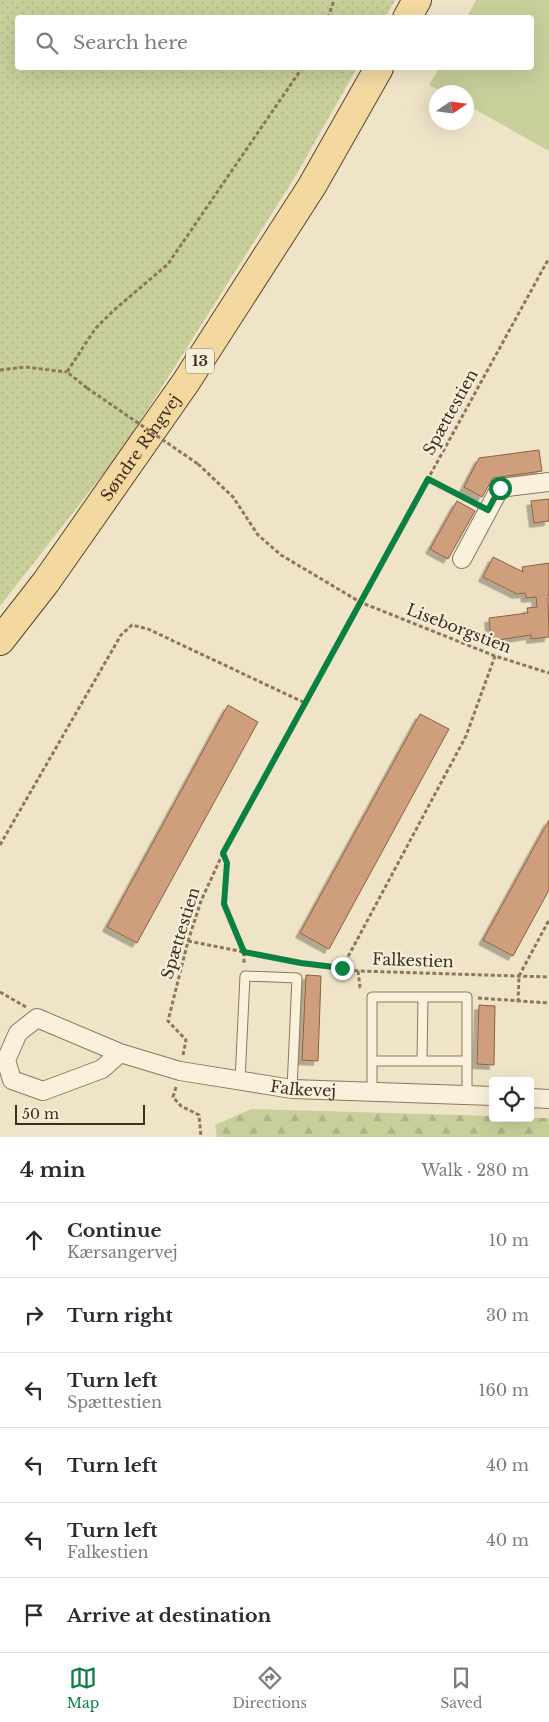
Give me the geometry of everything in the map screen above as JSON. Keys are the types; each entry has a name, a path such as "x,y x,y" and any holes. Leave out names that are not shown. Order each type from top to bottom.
{"main road":[{"path":"408,15 416,0"},
{"name":"Søndre Ringvej","path":"0,641 46,582 186,382 312,186 378,70"}],"street":[{"path":"462,559 500,488 549,482"},
{"path":"37,1018 18,1034 6,1060 12,1080 43,1091 102,1069 120,1053"},
{"name":"Falkevej","path":"37,1018 120,1053 180,1071 292,1089 489,1096"},
{"path":"534,1098 549,1099"}],"lane":[{"path":"240,1081 245,976 297,978 292,1089"},
{"path":"372,1092 372,997 467,997 466,1095"},
{"path":"422,1061 423,997"},
{"path":"372,1061 467,1061"}],"path":[{"path":"329,15 334,0"},
{"path":"0,370 25,366 67,372 95,329 168,264 301,70"},
{"name":"Spættestien","path":"201,1137 199,1115 181,1106 173,1097 186,1040 168,1022 200,901 223,853 549,258"},
{"name":"Liseborgstien","path":"67,372 87,388 198,464 233,497 258,535 281,554 360,602 494,656 549,673"},
{"path":"428,479 488,510"},
{"path":"0,844 121,635 132,625 148,629 306,703"},
{"path":"342,968 466,736 494,656"},
{"path":"223,853 227,863 224,904 244,952 245,976"},
{"path":"518,1002 519,976 549,920"},
{"name":"Falkestien","path":"188,941 301,963 358,971 549,977"},
{"path":"358,971 360,987 372,997"},
{"path":"0,992 29,1009 37,1018"},
{"path":"467,997 549,1003"}],"green space":[{"path":"0,0 395,0 387,15 15,15 15,70 356,70 295,177 122,450 0,606"},
{"path":"476,0 549,0 549,151 474,109 474,85 429,85 438,70 534,70 534,15 468,15"},
{"path":"251,1109 489,1116 489,1122 534,1122 534,1118 549,1118 549,1137 217,1137 215,1125"}],"building":[{"path":"539,450 542,471 493,478 482,497 464,487 479,458"},
{"path":"549,499 549,521 534,523 531,501"},
{"path":"457,501 475,511 448,559 430,549"},
{"path":"493,557 523,572 522,567 549,563 549,637 531,639 531,635 491,641 489,618 528,613 527,608 537,607 536,597 526,598 525,593 517,594 483,577"},
{"path":"228,705 258,722 137,943 107,927"},
{"path":"420,714 449,729 329,949 300,933"},
{"path":"549,820 549,890 513,956 483,940"},
{"path":"306,975 321,976 318,1061 302,1060"},
{"path":"479,1005 495,1006 494,1065 477,1064"}],"route":[{"path":"342,968 301,963 244,952 224,904 227,863 223,853 428,479 488,510 500,488"}]}
